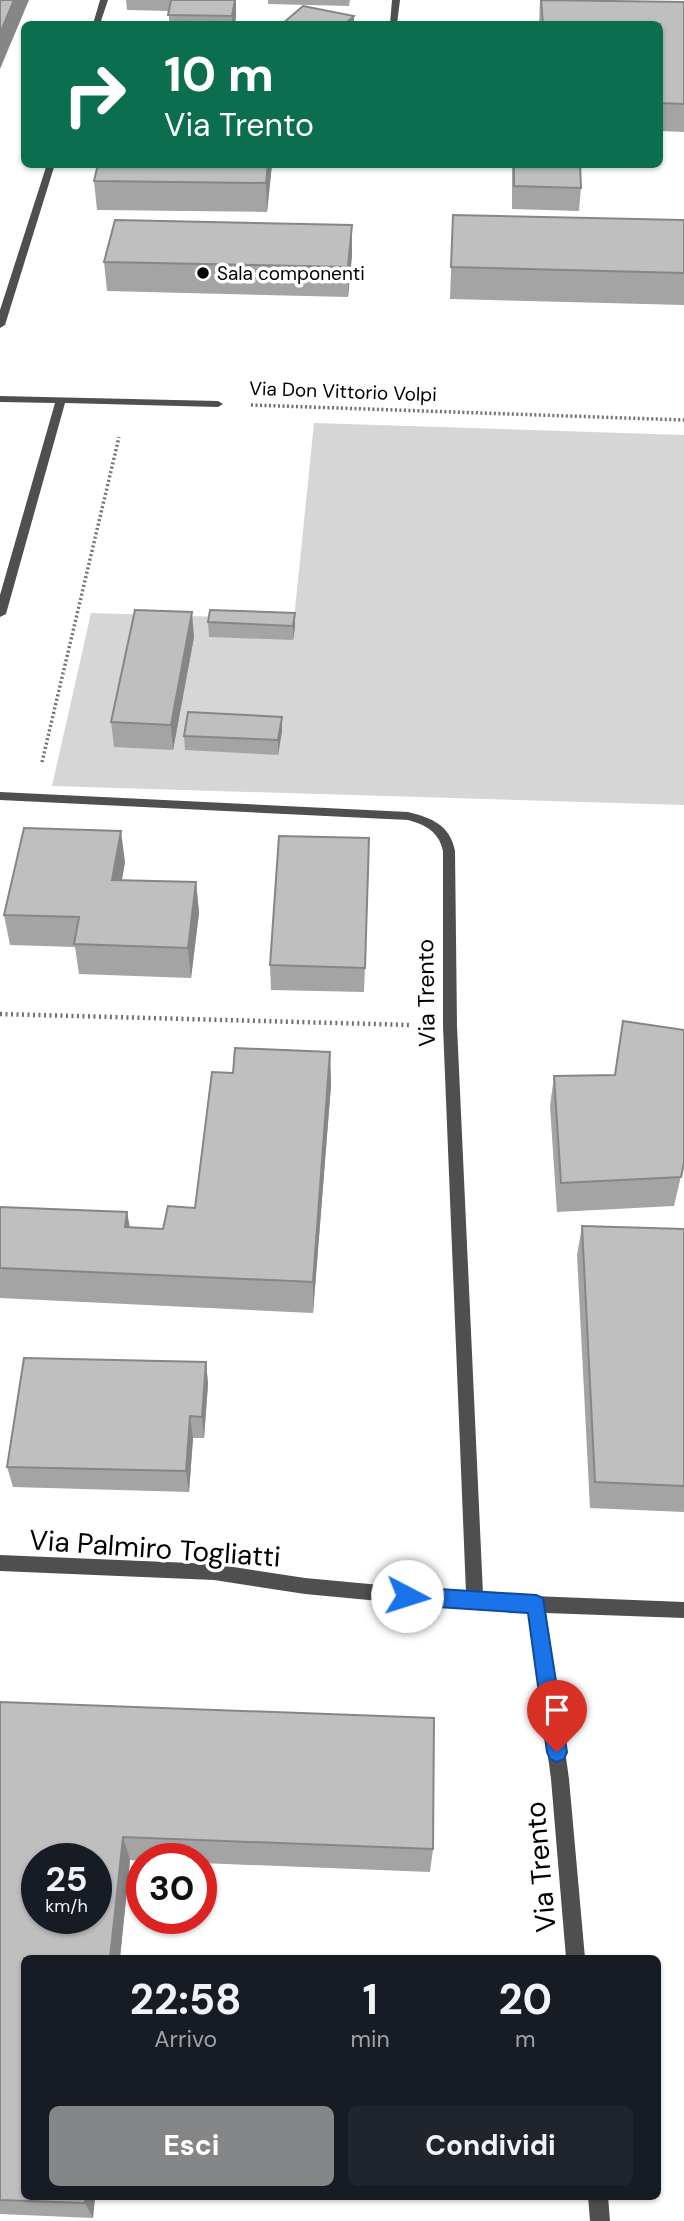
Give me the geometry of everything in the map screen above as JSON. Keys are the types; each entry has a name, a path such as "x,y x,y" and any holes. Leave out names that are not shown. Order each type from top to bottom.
{"street":[{"path":"97,21 104,0"},
{"path":"394,21 396,0"},
{"path":"0,325 50,168"},
{"name":"Via Don Vittorio Volpi","path":"0,399 218,404"},
{"path":"0,614 61,400"},
{"name":"Via Trento","path":"0,796 408,816 428,820 442,830 449,850 450,1026 475,1602"},
{"name":"Via Palmiro Togliatti","path":"0,1563 214,1572 305,1586 475,1602 684,1610"},
{"name":"Via Trento","path":"536,1604 560,1779 576,1955"},
{"path":"598,2200 600,2221"}],"path":[{"name":"Via Don Vittorio Volpi","path":"218,404 684,420"},
{"path":"41,768 122,426"},
{"path":"0,1014 450,1026"}],"shaded area":[{"path":"314,423 684,435 684,805 52,786 91,613 294,619"}],"building":[{"path":"0,0 14,0 0,33"},
{"path":"171,0 235,0 232,16 168,15"},
{"path":"541,0 684,2 684,104 663,103 663,21 543,21"},
{"path":"303,6 354,16 348,21 286,21"},
{"path":"97,168 268,168 266,183 94,181"},
{"path":"514,168 580,168 581,188 514,186"},
{"path":"453,215 684,220 684,273 451,267"},
{"path":"115,220 352,225 348,267 104,262"},
{"path":"135,610 192,612 171,725 111,722"},
{"path":"210,610 295,613 293,626 208,622"},
{"path":"188,712 282,717 278,740 184,736"},
{"path":"24,828 121,831 112,880 196,882 188,948 74,944 79,917 4,915"},
{"path":"279,836 369,838 365,968 270,965"},
{"path":"623,1021 684,1030 684,1163 681,1177 561,1183 554,1076 615,1075"},
{"path":"235,1048 330,1052 313,1282 0,1268 0,1207 127,1212 125,1227 163,1229 168,1206 195,1208 212,1072 233,1073"},
{"path":"582,1226 684,1229 684,1486 595,1482"},
{"path":"24,1358 206,1362 202,1417 190,1416 186,1471 7,1467"},
{"path":"0,1702 434,1718 433,1849 123,1837 110,1955 21,1955 21,2200 85,2200 85,2203 0,2200"}],"place":[{"name":"Sala componenti","path":"203,273"}],"route":[{"path":"407,1596 536,1604 557,1752"}]}
